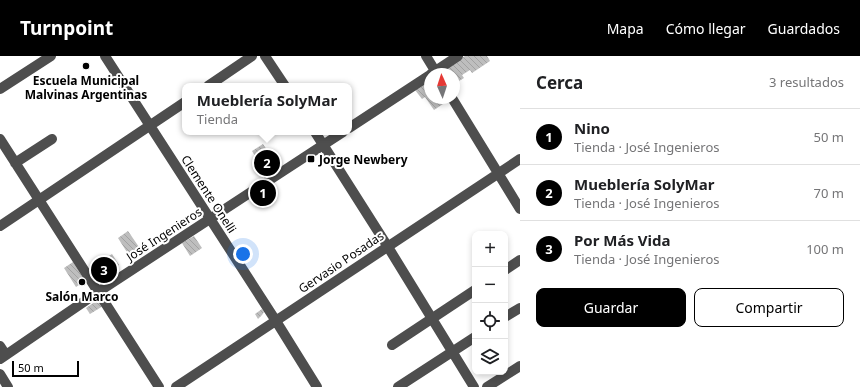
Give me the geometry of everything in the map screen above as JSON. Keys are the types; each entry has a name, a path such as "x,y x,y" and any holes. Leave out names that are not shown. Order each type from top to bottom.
{"street":[{"path":"0,89 51,56"},
{"name":"Clemente Onelli","path":"105,56 317,387"},
{"path":"212,83 252,56"},
{"path":"265,56 283,83"},
{"path":"426,56 431,68"},
{"path":"441,68 458,56"},
{"path":"352,126 424,80"},
{"path":"0,226 182,104"},
{"path":"456,104 520,209"},
{"path":"317,135 474,387"},
{"name":"José Ingenieros","path":"3,357 98,292 338,135"},
{"path":"0,139 159,387"},
{"path":"15,163 52,139"},
{"name":"Gervasio Posadas","path":"176,387 520,159"},
{"path":"508,268 520,260"},
{"path":"392,345 472,292"},
{"path":"508,315 520,308"},
{"path":"398,387 472,339"},
{"path":"0,346 3,357"},
{"path":"487,387 520,366"},
{"path":"0,374 8,387"}],"building":[{"path":"465,56 487,56 490,61 472,73 470,70 462,75 464,78 460,80 460,68 447,68 448,66"},
{"path":"424,84 424,98 422,99 415,90"},
{"path":"430,104 443,104 434,110"},
{"path":"263,144 274,161 263,168 252,151"},
{"path":"267,189 275,200 263,208 256,196"},
{"path":"128,231 141,250 130,257 118,238"},
{"path":"194,236 202,248 190,256 182,243"},
{"path":"112,254 119,265 108,272 101,271 97,264"},
{"path":"73,262 85,281 76,287 64,268"},
{"path":"96,301 100,302 103,306 90,314 86,308"},
{"path":"262,309 264,312 258,319 255,314"}],"place":[{"name":"Escuela Municipal Malvinas Argentinas","path":"86,66"},
{"name":"Jorge Newbery","path":"311,159"},
{"name":"Mueblería SolyMar","path":"267,163"},
{"name":"Nino","path":"263,193"},
{"name":"Por Más Vida","path":"104,270"},
{"name":"Salón Marco","path":"82,282"}]}
